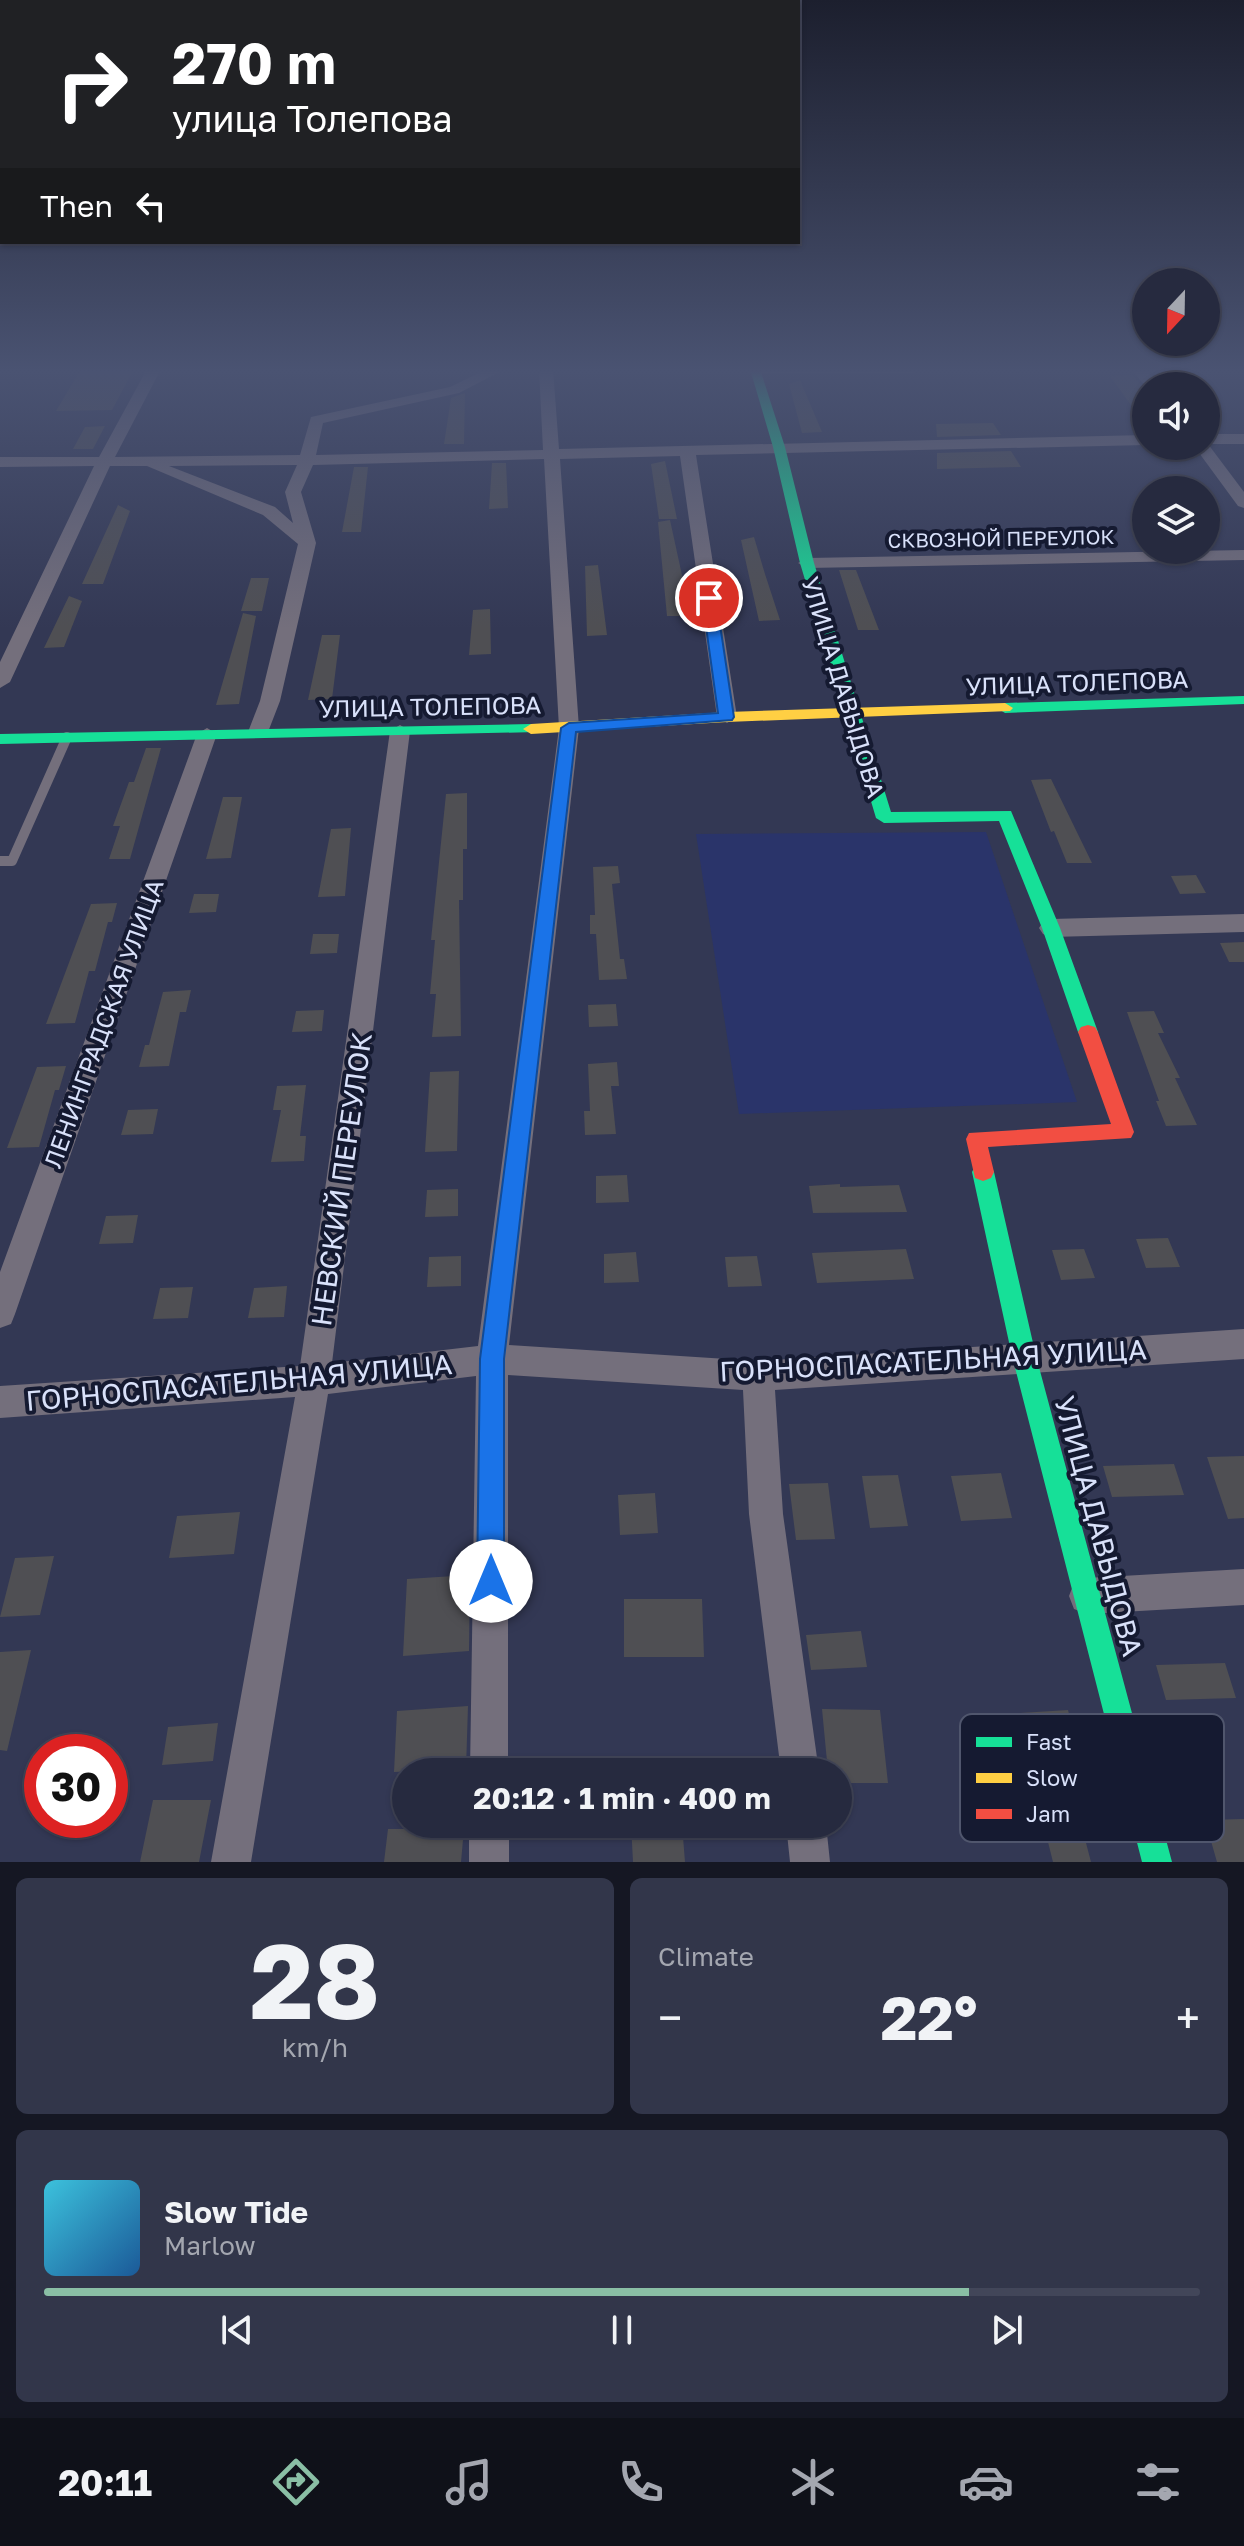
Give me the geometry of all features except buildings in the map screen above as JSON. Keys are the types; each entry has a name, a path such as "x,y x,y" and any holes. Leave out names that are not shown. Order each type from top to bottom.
{"street":[{"path":"0,682 107,456"},
{"path":"258,732 270,701 307,543 293,492 308,456"},
{"path":"0,462 509,456"},
{"path":"489,1758 492,1359 569,728 553,456"},
{"path":"688,456 727,717"},
{"name":"УЛИЦА ДАВЫДОВА","path":"781,456 807,563 884,818 1005,815 1051,928 1124,1132 976,1139 1024,1356 1118,1714"},
{"path":"142,460 269,511 307,543"},
{"path":"1212,460 1244,503"},
{"name":"СКВОЗНОЙ ПЕРЕУЛОК","path":"807,563 1244,555"},
{"name":"УЛИЦА ТОЛЕПОВА","path":"0,739 569,728 727,717 1244,700"},
{"name":"НЕВСКИЙ ПЕРЕУЛОК","path":"231,1862 314,1380 400,731"},
{"name":"ЛЕНИНГРАДСКАЯ УЛИЦА","path":"0,1314 207,734"},
{"path":"1051,928 1244,923"},
{"name":"ГОРНОСПАСАТЕЛЬНАЯ УЛИЦА","path":"0,1402 314,1380 492,1359 758,1376 1024,1356 1244,1344"},
{"path":"758,1376 766,1514 798,1758"},
{"path":"1087,1596 1244,1587"},
{"path":"489,1838 489,1862"},
{"path":"807,1838 810,1862"},
{"name":"УЛИЦА ДАВЫДОВА","path":"1152,1842 1157,1862"}],"lane":[{"path":"0,861 12,861 67,737"}],"shaded area":[{"path":"986,832 1077,1102 739,1114 696,834"}],"traffic: fast":[{"path":"781,456 807,563 884,818 1005,815 1051,928 1088,1032"},
{"path":"1005,708 1244,700"},
{"path":"0,739 531,729"},
{"path":"983,1172 1024,1356 1118,1714"},
{"path":"1152,1842 1157,1862"}],"traffic: slow":[{"path":"531,729 727,717 1005,708"}],"traffic: jam":[{"path":"983,1172 976,1139 1124,1132 1088,1032"}],"route":[{"path":"491,1581 492,1359 569,728 727,717 709,598"}]}
